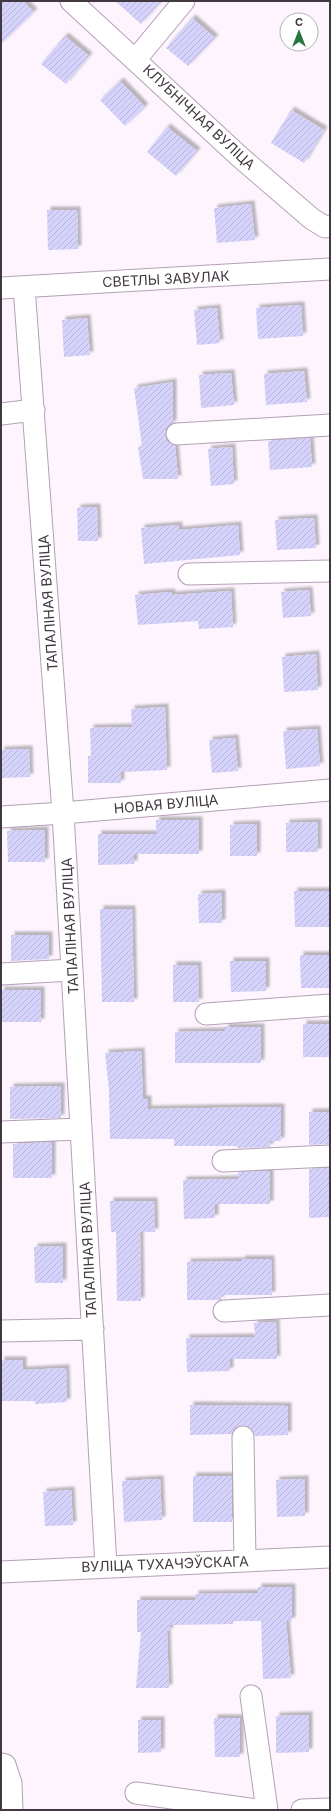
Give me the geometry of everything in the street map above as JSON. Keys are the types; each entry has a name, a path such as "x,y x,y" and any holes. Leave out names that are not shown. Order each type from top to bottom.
{"street":[{"name":"КЛУБНІЧНАЯ ВУЛІЦА","path":"71,1 136,59 240,157 312,219 325,227 330,226"},
{"path":"136,59 184,1"},
{"name":"СВЕТЛЫ ЗАВУЛАК","path":"1,288 330,269"},
{"name":"ТАПАЛІНАЯ ВУЛІЦА","path":"24,287 63,813 106,1566"},
{"path":"1,414 34,410"},
{"path":"177,434 330,425"},
{"path":"189,574 330,571"},
{"name":"НОВАЯ ВУЛІЦА","path":"1,816 63,813 330,790"},
{"path":"1,974 72,970"},
{"path":"206,1014 330,1005"},
{"path":"1,1132 81,1128"},
{"path":"223,1161 330,1156"},
{"path":"224,1311 330,1305"},
{"path":"1,1331 93,1329"},
{"path":"243,1437 245,1561"},
{"name":"ВУЛІЦА ТУХАЧЭЎСКАГА","path":"1,1572 106,1566 330,1557"},
{"path":"251,1696 267,1810"},
{"path":"1,1764 5,1765 11,1783 12,1810"},
{"path":"136,1793 256,1810"},
{"path":"302,1810 330,1809"}],"building":[{"path":"1,1 23,1 34,12 1,44"},
{"path":"115,1 162,1 141,24"},
{"path":"192,18 215,38 188,66 166,48"},
{"path":"65,36 89,56 66,84 41,64"},
{"path":"120,81 145,107 125,126 100,100"},
{"path":"291,110 324,130 304,163 271,143"},
{"path":"167,127 197,151 176,176 147,152"},
{"path":"251,204 255,240 217,243 214,208"},
{"path":"47,210 77,210 78,249 48,250"},
{"path":"301,305 303,336 258,339 256,308"},
{"path":"217,308 220,343 197,345 194,310"},
{"path":"87,318 90,355 64,357 62,320"},
{"path":"304,371 307,402 266,405 264,374"},
{"path":"231,373 234,405 201,408 199,375"},
{"path":"173,382 173,423 166,428 165,435 167,441 175,445 178,479 143,479 138,447 142,446 134,388"},
{"path":"310,438 312,467 270,470 268,441"},
{"path":"232,447 234,484 211,486 208,449"},
{"path":"97,507 98,541 78,541 77,508"},
{"path":"314,518 316,548 277,550 275,520"},
{"path":"179,525 179,530 238,525 240,555 144,564 141,528"},
{"path":"309,590 311,616 283,618 281,592"},
{"path":"231,591 233,627 199,629 198,621 138,625 135,595 171,592 172,595"},
{"path":"316,654 318,690 284,692 282,657"},
{"path":"165,707 167,770 121,772 121,783 88,783 88,756 91,756 90,728 132,727 131,709"},
{"path":"317,729 320,766 286,769 283,731"},
{"path":"235,738 238,771 212,773 209,740"},
{"path":"29,749 30,777 1,778 1,750"},
{"path":"156,820 199,820 199,854 134,854 134,864 98,865 98,834 156,834"},
{"path":"318,822 318,852 286,852 286,823"},
{"path":"257,824 257,856 230,856 230,825"},
{"path":"45,830 45,862 8,862 7,831"},
{"path":"294,891 329,891 329,927 295,927"},
{"path":"222,893 222,923 199,923 198,894"},
{"path":"100,909 132,909 134,1002 102,1002"},
{"path":"11,935 49,935 49,959 11,961"},
{"path":"300,955 330,955 330,988 301,988"},
{"path":"230,961 266,961 266,991 231,992"},
{"path":"173,965 198,965 199,1002 173,1002"},
{"path":"1,990 41,990 41,1022 1,1022"},
{"path":"303,1024 330,1024 330,1057 303,1057"},
{"path":"225,1027 261,1027 261,1063 175,1063 175,1032 225,1031"},
{"path":"141,1051 143,1099 148,1099 148,1109 281,1107 281,1141 270,1141 270,1147 237,1148 237,1146 174,1146 174,1139 110,1139 109,1090 105,1053"},
{"path":"61,1086 61,1118 10,1119 10,1087"},
{"path":"309,1112 330,1112 330,1144 309,1145"},
{"path":"52,1142 52,1178 13,1178 13,1144"},
{"path":"330,1168 330,1217 309,1218 309,1169"},
{"path":"270,1171 270,1204 215,1204 215,1218 184,1219 183,1180 238,1179 238,1172"},
{"path":"110,1201 154,1201 155,1232 140,1232 141,1301 117,1301 116,1232 111,1232"},
{"path":"63,1246 63,1283 35,1283 34,1247"},
{"path":"242,1259 271,1259 272,1295 221,1295 221,1300 187,1300 187,1262 242,1261"},
{"path":"276,1322 277,1359 230,1359 230,1371 187,1372 186,1338 255,1337 254,1323"},
{"path":"1,1360 23,1360 23,1370 66,1368 67,1402 35,1404 35,1401 1,1401"},
{"path":"190,1405 288,1406 288,1435 255,1436 249,1427 243,1425 237,1427 232,1434 190,1435"},
{"path":"193,1476 232,1476 232,1522 193,1522"},
{"path":"160,1479 162,1520 124,1522 122,1481"},
{"path":"305,1479 305,1516 277,1517 276,1480"},
{"path":"71,1490 73,1525 45,1526 43,1492"},
{"path":"258,1587 292,1587 292,1621 286,1621 291,1678 263,1679 261,1621 233,1621 233,1624 170,1625 170,1631 167,1631 169,1688 136,1688 141,1632 137,1632 137,1600 195,1600 195,1594 258,1593"},
{"path":"309,1715 309,1752 276,1753 276,1716"},
{"path":"214,1718 240,1718 240,1757 215,1757"},
{"path":"138,1720 161,1720 161,1752 138,1753"}]}
